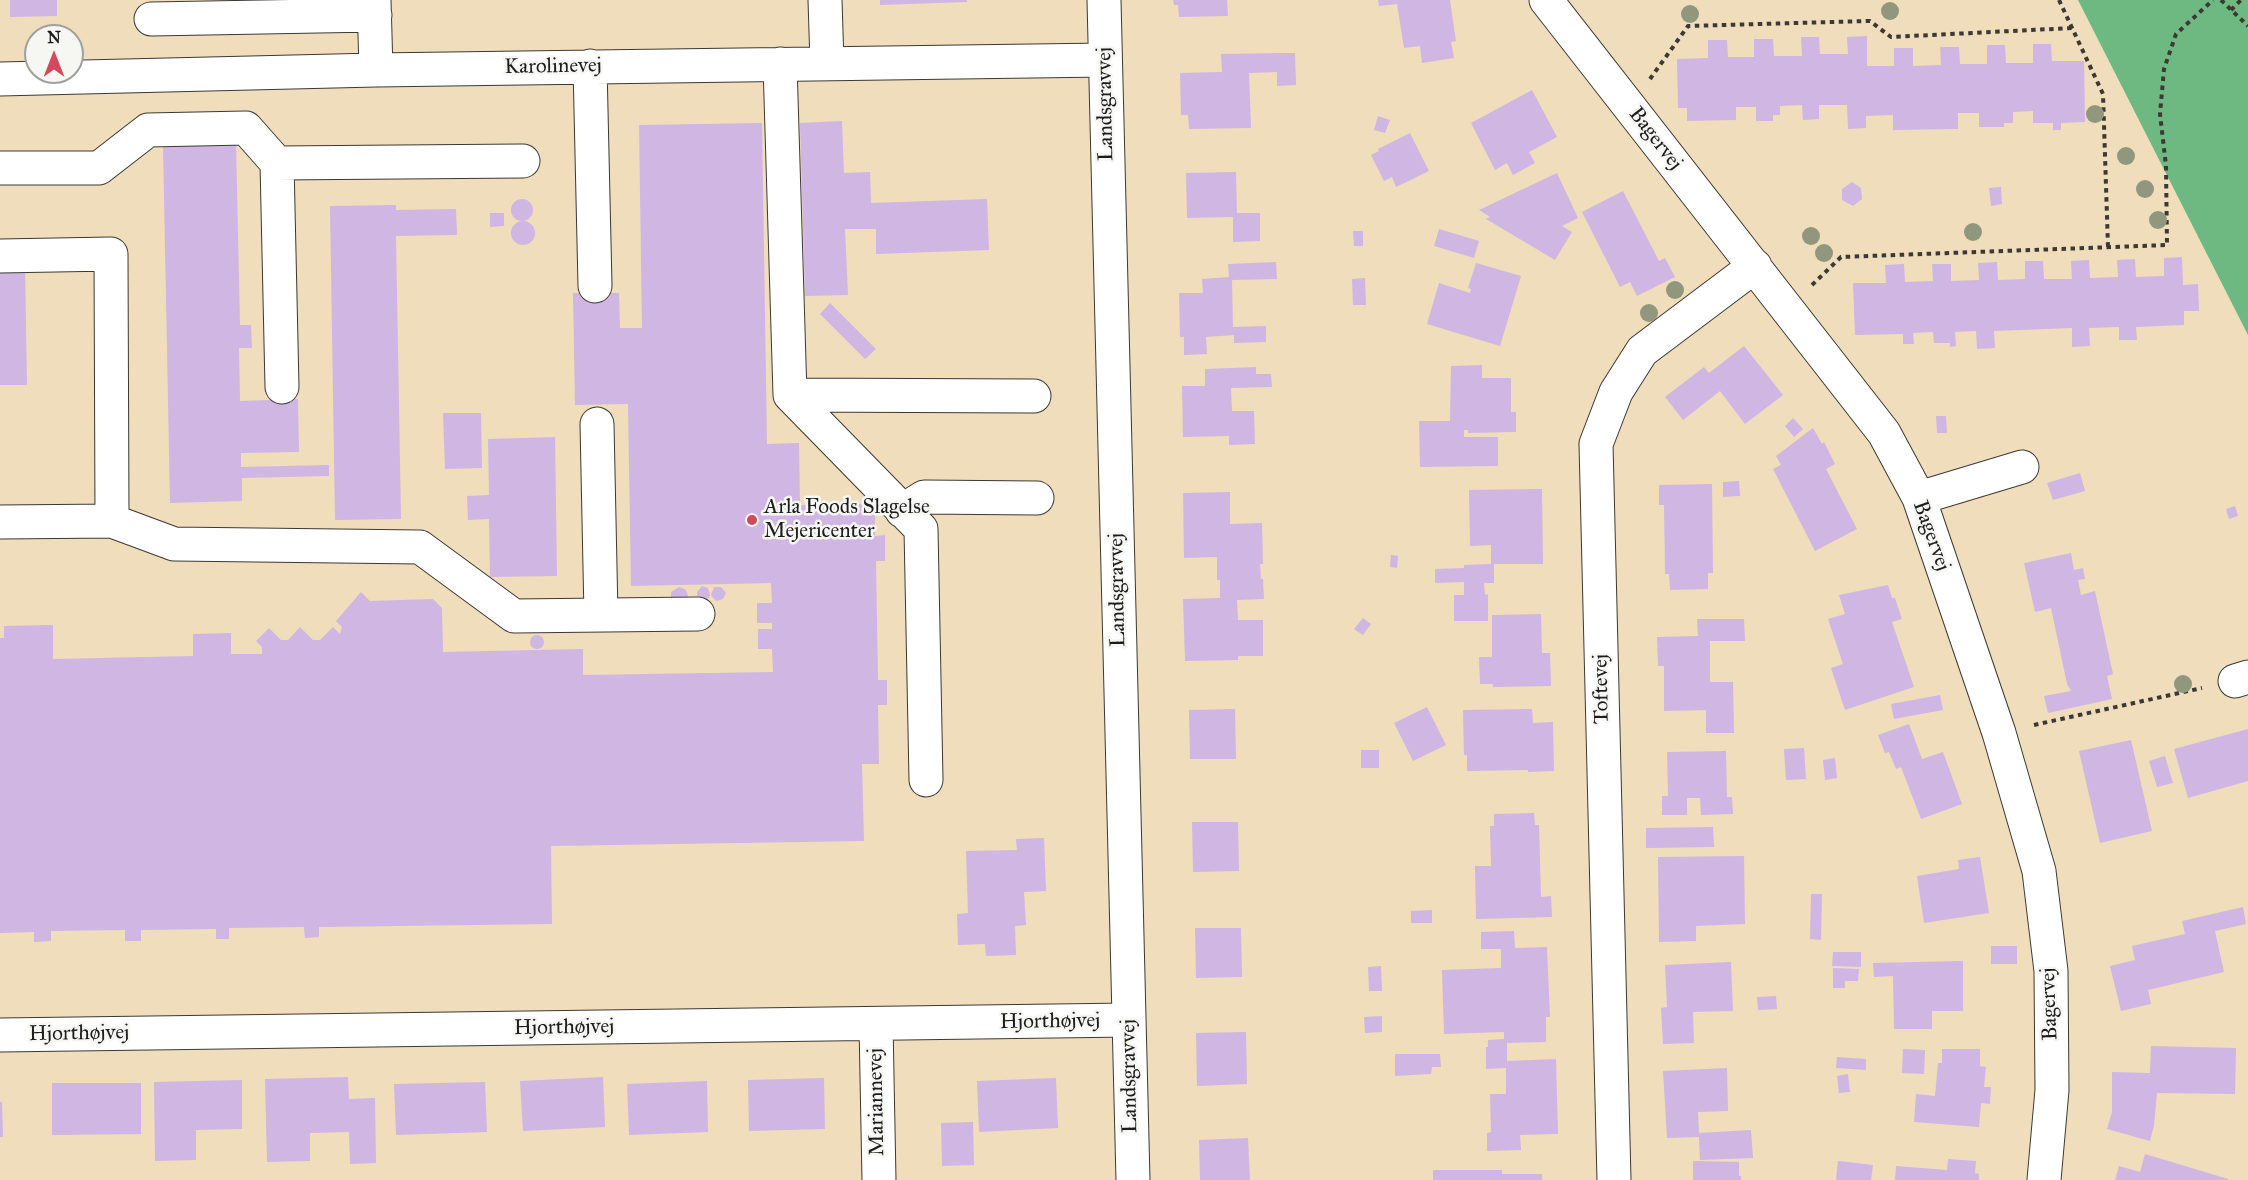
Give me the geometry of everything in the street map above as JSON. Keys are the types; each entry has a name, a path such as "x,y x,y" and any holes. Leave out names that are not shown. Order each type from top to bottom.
{"street":[{"path":"825,0 827,63"},
{"name":"Landsgravvej","path":"1104,0 1133,1180"},
{"name":"Bagervej","path":"1546,0 1884,433 1919,498 1999,733 2039,871 2051,970 2052,1090 2044,1180"},
{"path":"151,19 374,8 376,70"},
{"name":"Karolinevej","path":"0,79 590,66 1105,60"},
{"path":"780,64 790,395 921,529 926,780"},
{"path":"590,66 595,286"},
{"path":"0,168 99,168 148,130 246,129 278,164 282,387"},
{"path":"278,164 522,161"},
{"path":"0,256 111,254 112,521"},
{"name":"Toftevej","path":"1614,1180 1596,444 1616,392 1642,351 1755,266"},
{"path":"790,395 1035,396"},
{"path":"597,424 601,615"},
{"path":"1919,498 2022,467"},
{"path":"902,511 924,497 1037,498"},
{"path":"0,522 112,521 174,544 420,547 514,616 698,614"},
{"name":"Hjorthøjvej","path":"0,1035 1129,1020"},
{"name":"Mariannevej","path":"876,1024 879,1180"}],"path":[{"path":"2059,0 2103,94 2108,247"},
{"path":"1788,309 1841,257 2167,245 2166,166 2160,114 2164,69 2176,34 2213,0"},
{"path":"2221,0 2248,26"},
{"path":"2231,10 2241,0"},
{"path":"1630,106 1688,26 1870,21 1891,37 2072,28"},
{"path":"1999,733 2242,679"}],"green space":[{"path":"2078,0 2248,0 2248,335"}],"building":[{"path":"10,0 57,0 57,16 10,17"},
{"path":"880,0 967,0 967,2 880,5"},
{"path":"1173,0 1227,0 1228,16 1179,17 1178,5 1174,5"},
{"path":"1378,0 1450,0 1456,41 1451,42 1454,58 1422,63 1420,46 1404,48 1397,4 1379,6"},
{"path":"1867,36 1867,66 1894,66 1894,48 1913,48 1913,66 1941,65 1940,47 1959,47 1960,64 1987,64 1987,45 2005,45 2006,63 2033,63 2033,44 2051,44 2052,61 2084,61 2085,122 2061,123 2061,130 2053,130 2053,123 2033,123 2033,111 2013,112 2013,123 2004,123 2004,127 1979,127 1979,113 1958,113 1958,129 1893,130 1893,115 1866,116 1866,128 1848,129 1847,105 1819,105 1819,119 1803,120 1802,105 1780,106 1780,115 1773,115 1773,121 1756,121 1756,107 1736,107 1736,120 1687,121 1687,108 1678,108 1677,59 1708,58 1708,40 1727,40 1728,57 1754,57 1754,39 1773,39 1774,56 1802,56 1801,37 1819,37 1820,54 1848,54 1847,37"},
{"path":"1295,53 1296,85 1277,86 1277,72 1249,73 1251,128 1189,129 1188,115 1181,115 1180,73 1222,72 1221,54"},
{"path":"1532,90 1557,137 1529,152 1535,163 1513,175 1507,163 1495,170 1471,123"},
{"path":"1378,116 1390,120 1385,133 1374,130"},
{"path":"842,121 844,173 870,172 871,203 987,199 989,250 876,254 876,229 845,229 848,295 805,296 800,123"},
{"name":"Arla Foods Slagelse Mejericenter","path":"762,123 767,444 799,443 800,505 875,504 875,536 885,535 885,561 876,561 878,680 887,680 887,705 878,705 879,764 862,764 864,841 551,846 552,924 319,927 319,937 305,938 304,927 229,928 229,939 216,939 216,929 141,930 141,941 125,941 125,930 51,931 51,941 34,942 34,932 0,933 0,638 4,638 4,626 53,625 53,659 193,656 193,634 231,633 231,654 262,654 262,647 256,641 269,628 281,640 288,640 300,627 313,640 320,640 333,627 340,634 342,627 336,621 361,592 370,601 433,599 442,608 443,652 583,649 583,675 773,672 772,649 758,649 758,629 772,629 772,623 757,623 757,603 772,603 771,583 631,586 628,404 575,405 573,293 619,293 620,328 642,328 639,125"},
{"path":"1410,133 1429,171 1396,187 1392,177 1384,181 1371,155"},
{"path":"236,143 240,325 251,325 252,348 239,348 240,401 298,399 299,452 241,453 241,467 329,465 329,476 242,478 242,501 170,503 163,145"},
{"path":"1236,172 1237,213 1260,213 1260,241 1233,242 1233,217 1187,218 1186,173"},
{"path":"1557,173 1578,218 1562,226 1572,232 1555,260 1486,219 1490,217 1479,210"},
{"path":"1852,182 1861,188 1862,199 1853,206 1842,200 1842,189"},
{"path":"2001,187 2002,204 1991,206 1989,188"},
{"path":"1623,191 1659,261 1665,258 1675,277 1637,296 1630,282 1620,287 1582,212"},
{"path":"518,199 526,199 533,206 533,214 526,221 518,221 511,214 511,206"},
{"path":"396,205 396,210 456,209 457,235 396,236 401,519 335,520 330,206"},
{"path":"490,213 504,213 504,226 490,227"},
{"path":"523,221 531,225 535,233 531,241 523,245 515,241 511,233 515,225"},
{"path":"1439,229 1479,241 1474,258 1434,246"},
{"path":"1353,231 1363,231 1363,246 1354,246"},
{"path":"2182,257 2183,285 2198,284 2199,311 2184,311 2184,325 2136,327 2137,340 2119,340 2119,327 2089,328 2090,346 2072,347 2072,328 1994,331 1995,348 1977,349 1976,331 1955,332 1956,346 1950,347 1950,343 1934,343 1933,332 1913,333 1914,344 1903,344 1903,334 1855,335 1853,283 1886,283 1885,265 1904,264 1905,282 1933,281 1932,264 1951,264 1951,281 1979,280 1978,263 1997,262 1998,280 2025,279 2025,261 2043,261 2044,279 2072,279 2071,261 2089,260 2090,278 2118,277 2117,260 2135,259 2136,277 2164,276 2164,258"},
{"path":"1276,262 1277,279 1232,280 1233,327 1266,326 1266,342 1234,343 1234,335 1206,337 1207,354 1184,355 1184,337 1180,337 1179,293 1203,293 1202,279 1229,277 1228,264"},
{"path":"1476,263 1521,276 1500,346 1427,324 1439,283 1470,293 1471,289 1468,288"},
{"path":"0,264 25,264 27,385 0,385"},
{"path":"1365,278 1366,305 1353,305 1352,279"},
{"path":"830,303 876,349 865,359 820,314"},
{"path":"1744,346 1783,395 1745,424 1720,391 1683,420 1665,397 1704,367 1709,373"},
{"path":"1482,365 1482,378 1511,378 1511,412 1516,412 1516,432 1468,433 1468,430 1464,430 1464,437 1498,437 1498,466 1420,467 1419,421 1450,421 1451,366"},
{"path":"1256,367 1256,374 1271,374 1272,387 1231,388 1232,411 1254,411 1255,444 1229,445 1229,436 1183,437 1182,386 1205,386 1205,369"},
{"path":"443,413 481,413 482,468 445,469"},
{"path":"1936,416 1946,416 1947,433 1937,433"},
{"path":"1793,418 1803,429 1794,437 1785,426"},
{"path":"1813,428 1822,444 1824,442 1835,464 1826,469 1857,529 1815,551 1773,469 1781,465 1776,456"},
{"path":"555,437 557,576 490,577 489,519 468,520 467,496 489,495 488,439"},
{"path":"2080,473 2085,491 2053,500 2047,483"},
{"path":"1739,481 1740,496 1723,497 1723,482"},
{"path":"1712,484 1713,573 1708,573 1708,589 1670,590 1669,574 1665,574 1664,505 1659,505 1659,485"},
{"path":"1542,489 1543,564 1494,564 1494,583 1484,583 1485,595 1488,594 1488,621 1454,621 1454,595 1464,595 1464,582 1435,583 1435,569 1491,564 1491,545 1470,546 1469,490"},
{"path":"1230,492 1230,524 1262,523 1263,564 1260,564 1264,599 1237,600 1238,620 1263,620 1263,656 1238,656 1238,660 1185,661 1183,599 1220,598 1220,580 1217,580 1217,557 1184,558 1183,493"},
{"path":"2235,506 2238,516 2229,519 2226,509"},
{"path":"2071,553 2074,570 2083,568 2085,579 2078,580 2081,595 2095,591 2113,674 2107,676 2112,699 2048,713 2044,696 2071,691 2067,684 2051,608 2035,612 2024,563"},
{"path":"1391,555 1398,556 1397,568 1390,567"},
{"path":"1888,585 1902,619 1892,622 1914,687 1845,710 1831,668 1843,664 1828,619 1845,614 1839,595"},
{"path":"702,586 708,588 710,595 709,598 702,600 697,592"},
{"path":"679,587 685,589 688,595 686,600 673,602 671,592"},
{"path":"714,587 721,587 726,593 723,599 716,601 711,595"},
{"path":"1541,614 1542,653 1550,653 1551,686 1493,687 1493,684 1480,684 1479,657 1492,657 1492,615"},
{"path":"1363,618 1371,624 1363,635 1354,629"},
{"path":"1697,619 1744,619 1745,641 1710,641 1710,682 1733,682 1734,733 1706,733 1706,710 1664,711 1664,666 1658,666 1657,637 1698,636"},
{"path":"537,635 542,637 544,642 542,647 537,649 532,647 530,642 532,637"},
{"path":"1940,695 1943,710 1894,719 1891,704"},
{"path":"1427,707 1446,745 1413,761 1394,723"},
{"path":"1235,709 1236,759 1190,759 1189,710"},
{"path":"1532,709 1533,723 1553,722 1554,771 1467,771 1467,755 1464,755 1463,710"},
{"path":"1909,724 1922,759 1943,752 1962,804 1921,819 1901,767 1896,769 1889,752 1885,753 1878,735"},
{"path":"2248,729 2248,781 2188,798 2174,749"},
{"path":"2131,740 2152,831 2100,843 2079,751"},
{"path":"1804,748 1806,779 1786,780 1784,749"},
{"path":"1361,750 1379,750 1379,768 1361,768"},
{"path":"1726,751 1727,797 1732,797 1733,814 1701,815 1700,798 1687,798 1687,815 1662,815 1662,796 1668,796 1667,752"},
{"path":"2165,756 2173,783 2157,787 2149,761"},
{"path":"1835,758 1837,778 1825,780 1823,760"},
{"path":"1534,813 1535,825 1539,825 1541,897 1551,896 1552,917 1476,919 1475,866 1491,866 1490,826 1494,826 1494,814"},
{"path":"1192,822 1238,822 1239,871 1193,872"},
{"path":"1713,827 1714,847 1646,848 1646,828"},
{"path":"1044,838 1046,891 1024,892 1026,925 1015,926 1016,955 986,956 985,944 958,945 957,914 968,913 966,851 1017,850 1016,839"},
{"path":"1744,856 1745,924 1696,926 1696,941 1659,942 1658,857"},
{"path":"1980,857 1989,913 1924,923 1917,876 1959,869 1958,860"},
{"path":"1811,894 1822,894 1821,940 1810,939"},
{"path":"2243,907 2246,924 2215,931 2224,972 2148,990 2151,1004 2121,1011 2110,966 2135,960 2132,946 2185,934 2182,921"},
{"path":"1432,910 1432,923 1411,923 1411,911"},
{"path":"1195,928 1241,928 1242,977 1196,978"},
{"path":"1514,931 1515,948 1547,947 1550,1017 1546,1017 1546,1042 1507,1043 1507,1061 1556,1059 1558,1134 1520,1135 1521,1150 1487,1151 1487,1133 1491,1132 1490,1094 1506,1094 1506,1068 1486,1069 1486,1047 1488,1047 1488,1040 1504,1039 1504,1032 1444,1034 1442,970 1501,968 1501,949 1481,949 1481,932"},
{"path":"1991,946 2017,946 2017,964 1991,964"},
{"path":"1833,952 1861,952 1861,967 1832,966"},
{"path":"1963,961 1963,1011 1932,1011 1932,1029 1894,1029 1893,976 1874,977 1873,963"},
{"path":"1731,962 1733,1011 1693,1012 1694,1043 1663,1044 1661,1008 1667,1007 1665,965"},
{"path":"1381,966 1382,991 1369,991 1368,967"},
{"path":"1833,968 1859,969 1858,981 1845,981 1845,988 1833,988"},
{"path":"1776,996 1777,1009 1758,1010 1757,997"},
{"path":"1382,1016 1382,1032 1365,1033 1364,1017"},
{"path":"1246,1032 1247,1084 1197,1086 1196,1033"},
{"path":"2151,1046 2236,1048 2235,1094 2157,1093 2150,1141 2107,1129 2112,1112 2112,1072 2150,1073"},
{"path":"1903,1049 1925,1050 1924,1074 1902,1073"},
{"path":"1942,1049 1980,1049 1980,1066 1986,1067 1984,1087 1991,1087 1990,1104 1981,1103 1979,1127 1914,1122 1916,1094 1935,1096 1938,1063 1942,1063"},
{"path":"1395,1054 1440,1054 1441,1067 1432,1067 1431,1074 1395,1076"},
{"path":"1837,1057 1866,1059 1866,1070 1836,1068"},
{"path":"1727,1068 1728,1111 1698,1112 1699,1133 1751,1130 1753,1158 1700,1160 1699,1137 1667,1138 1663,1071"},
{"path":"1848,1074 1850,1092 1839,1093 1837,1076"},
{"path":"348,1077 349,1099 375,1098 376,1163 350,1164 349,1132 310,1133 310,1161 267,1162 265,1079"},
{"path":"603,1077 605,1127 523,1131 520,1081"},
{"path":"824,1078 825,1129 749,1131 748,1080"},
{"path":"1056,1078 1058,1128 979,1132 977,1081"},
{"path":"242,1080 242,1129 196,1130 196,1160 155,1161 154,1082"},
{"path":"707,1081 708,1132 629,1135 627,1084"},
{"path":"485,1082 487,1132 396,1135 394,1084"},
{"path":"52,1083 141,1083 141,1134 52,1135"},
{"path":"0,1102 2,1102 3,1137 0,1137"},
{"path":"973,1122 974,1165 942,1166 941,1123"},
{"path":"1248,1138 1250,1180 1200,1180 1199,1140"},
{"path":"2145,1154 2228,1180 2115,1180 2119,1166 2140,1172"},
{"path":"1948,1159 1976,1161 1975,1173 1979,1174 1979,1180 1895,1180 1896,1166 1947,1170"},
{"path":"1693,1161 1739,1162 1741,1180 1693,1180"},
{"path":"1838,1161 1873,1165 1871,1180 1836,1180"},
{"path":"1433,1170 1502,1170 1502,1174 1542,1174 1542,1180 1433,1180"}],"place":[{"name":"Arla Foods Slagelse Mejericenter","path":"752,520"}]}
